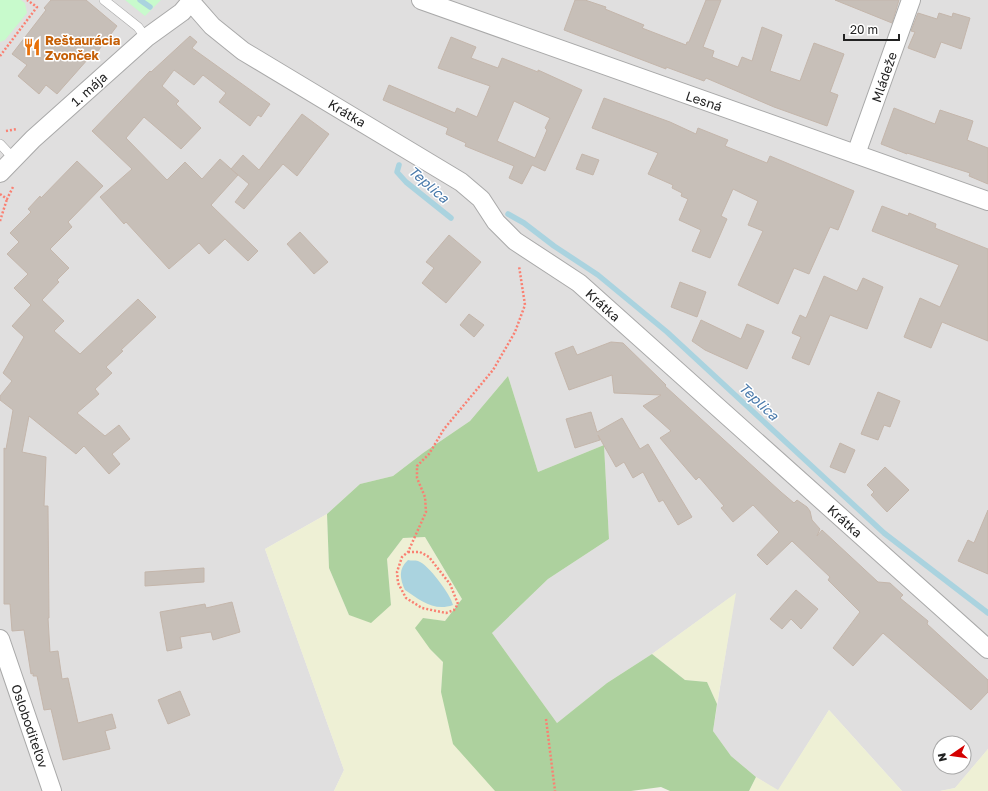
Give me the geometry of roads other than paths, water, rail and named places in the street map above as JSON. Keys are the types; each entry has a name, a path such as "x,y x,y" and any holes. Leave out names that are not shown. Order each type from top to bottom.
{"street":[{"name":"Lesná","path":"421,0 988,201"},
{"name":"Mládeže","path":"856,154 911,0"},
{"name":"1. mája","path":"3,193 7,166 146,38 182,12 192,1"},
{"name":"Krátka","path":"192,1 212,26 244,51 461,182 482,199 496,222 515,241 579,283 988,649"},
{"name":"Osloboditeľov","path":"0,639 52,791"}],"lane":[{"path":"104,0 138,27 146,38"},
{"path":"0,144 7,166"}],"water":[{"path":"408,560 422,563 433,574 444,587 453,605 446,607 433,606 405,590 402,582 401,571"}],"waterway":[{"name":"Teplica","path":"140,0 150,7"},
{"name":"Teplica","path":"399,165 397,172 406,182 451,218"},
{"name":"Teplica","path":"508,214 524,223 554,246 598,275 667,332 884,533 988,613"}],"place":[{"name":"Reštaurácia Zvonček","path":"32,47"}]}
